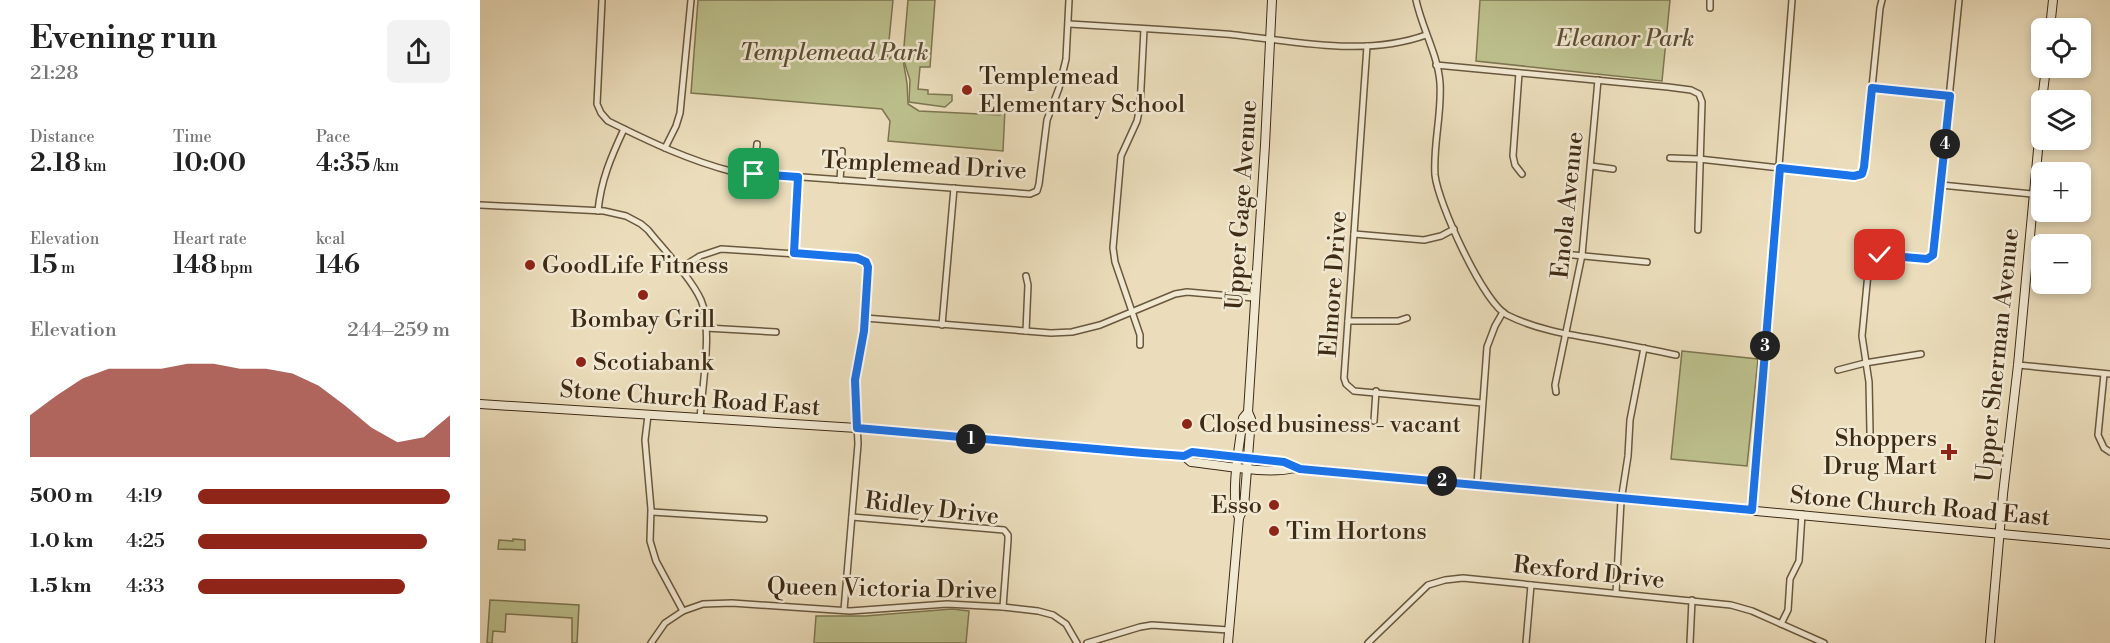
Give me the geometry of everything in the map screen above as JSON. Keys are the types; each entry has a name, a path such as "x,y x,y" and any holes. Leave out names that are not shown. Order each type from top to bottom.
{"main road":[{"name":"Upper Gage Avenue","path":"1228,643 1239,518 1244,507 1251,419 1248,412 1272,0"},
{"path":"2051,18 2053,0"},
{"name":"Upper Sherman Avenue","path":"1990,643 2018,365 2031,206"},
{"name":"Stone Church Road East","path":"480,404 857,428 1184,456 1192,452 1284,462 1295,468"},
{"name":"Upper Gage Avenue","path":"1239,518 1234,507 1243,418 1248,412"},
{"name":"Stone Church Road East","path":"1184,456 1191,462 1247,468 1283,471 1295,468 1477,484 2110,544"}],"street":[{"name":"Templemead Drive","path":"602,0 597,104 608,121 665,148 711,166 734,172 1024,194 1036,191 1047,120 1059,88 1066,59 1069,0"},
{"path":"665,148 680,113 691,0"},
{"path":"1416,0 1440,82 1435,173 1437,184 1454,229 1481,286 1503,312 1534,326 1676,355"},
{"path":"1710,0 1710,8"},
{"path":"1752,510 1792,0"},
{"path":"1670,158 1699,159 1854,176 1862,174 1882,0"},
{"path":"1870,432 1869,382 1862,336 1869,263 1872,258 1880,255 1927,259 1933,255 1959,0"},
{"path":"1069,24 1367,46 1396,44 1426,35"},
{"path":"1140,345 1140,335 1115,262 1113,248 1121,156 1137,121 1140,107 1144,29"},
{"name":"Elmore Drive","path":"1367,46 1344,378 1346,384 1354,391 1482,403"},
{"path":"1436,65 1691,90 1699,94 1702,102 1698,230"},
{"path":"1519,73 1513,156 1515,165 1521,174"},
{"name":"Enola Avenue","path":"1556,392 1555,385 1582,255 1598,80"},
{"path":"1872,88 1950,96"},
{"path":"598,211 600,188 607,166 624,129"},
{"path":"754,174 757,144"},
{"path":"840,180 842,151"},
{"path":"1591,166 1613,169"},
{"path":"794,253 798,177"},
{"path":"1941,185 2031,194"},
{"path":"942,325 954,188"},
{"path":"480,205 598,211 626,216 648,230 702,302 706,328 700,419"},
{"path":"1354,234 1424,240 1441,236 1454,229"},
{"path":"679,269 700,255 721,249 857,258 866,262 869,273 865,318 855,380 858,444 844,610"},
{"path":"1563,254 1647,262"},
{"path":"1026,276 1028,285 1026,331"},
{"path":"865,318 1051,333 1072,332 1100,325 1163,297 1182,292 1254,298"},
{"path":"1477,484 1486,347 1503,312"},
{"path":"1348,321 1398,321 1407,318"},
{"path":"706,328 776,332"},
{"path":"1616,593 1621,498 1628,456 1630,420 1644,348"},
{"path":"1838,370 1921,354"},
{"path":"2018,365 2107,374 2098,435 2104,448 2110,452"},
{"path":"1374,421 1376,392"},
{"path":"648,415 645,440 652,512 651,541 656,561 683,611"},
{"path":"652,512 764,519"},
{"path":"1781,624 1788,610 1790,579 1799,561 1802,514"},
{"name":"Ridley Drive","path":"852,517 1004,530 1008,535 1004,606"},
{"name":"Rexford Drive","path":"1368,643 1428,585 1462,578 1731,605 1752,611 1824,643"},
{"path":"1526,643 1531,585"},
{"path":"1690,643 1692,600"},
{"name":"Queen Victoria Drive","path":"651,643 665,623 683,611 718,603 844,610 947,604 1004,606 1053,615 1066,624 1077,643"},
{"path":"1088,643 1152,625 1229,630"}],"green space":[{"name":"Templemead Park","path":"698,0 893,0 887,61 893,55 902,54 908,104 919,111 1000,115 1005,109 1003,151 888,141 890,121 882,109 691,93"},
{"path":"908,0 935,0 930,67 920,67 918,89 928,90 928,94 952,95 952,101 945,107 909,102 910,80 903,58"},
{"name":"Eleanor Park","path":"1480,0 1670,0 1662,81 1476,61"},
{"path":"1682,351 1758,359 1747,466 1671,459"},
{"path":"513,539 525,540 525,550 498,549 499,540 513,541"},
{"path":"490,600 579,605 577,643 572,643 572,618 506,614 505,632 493,631 492,643 487,643"},
{"path":"952,609 969,611 966,643 814,643 816,616 865,616"}],"place":[{"name":"Templemead Elementary School","path":"967,90"},
{"name":"GoodLife Fitness","path":"530,265"},
{"name":"Bombay Grill","path":"643,295"},
{"name":"Scotiabank","path":"581,362"},
{"name":"Closed business - vacant","path":"1187,424"},
{"name":"Shoppers Drug Mart","path":"1949,452"},
{"name":"Esso","path":"1274,505"},
{"name":"Tim Hortons","path":"1274,531"}],"route":[{"path":"754,174 798,177 794,253 857,258 866,262 869,273 864,331 855,380 857,428 1184,456 1192,452 1284,462 1300,469 1752,510 1780,168 1854,176 1862,174 1872,88 1950,96 1933,255 1927,259 1880,255"}]}
